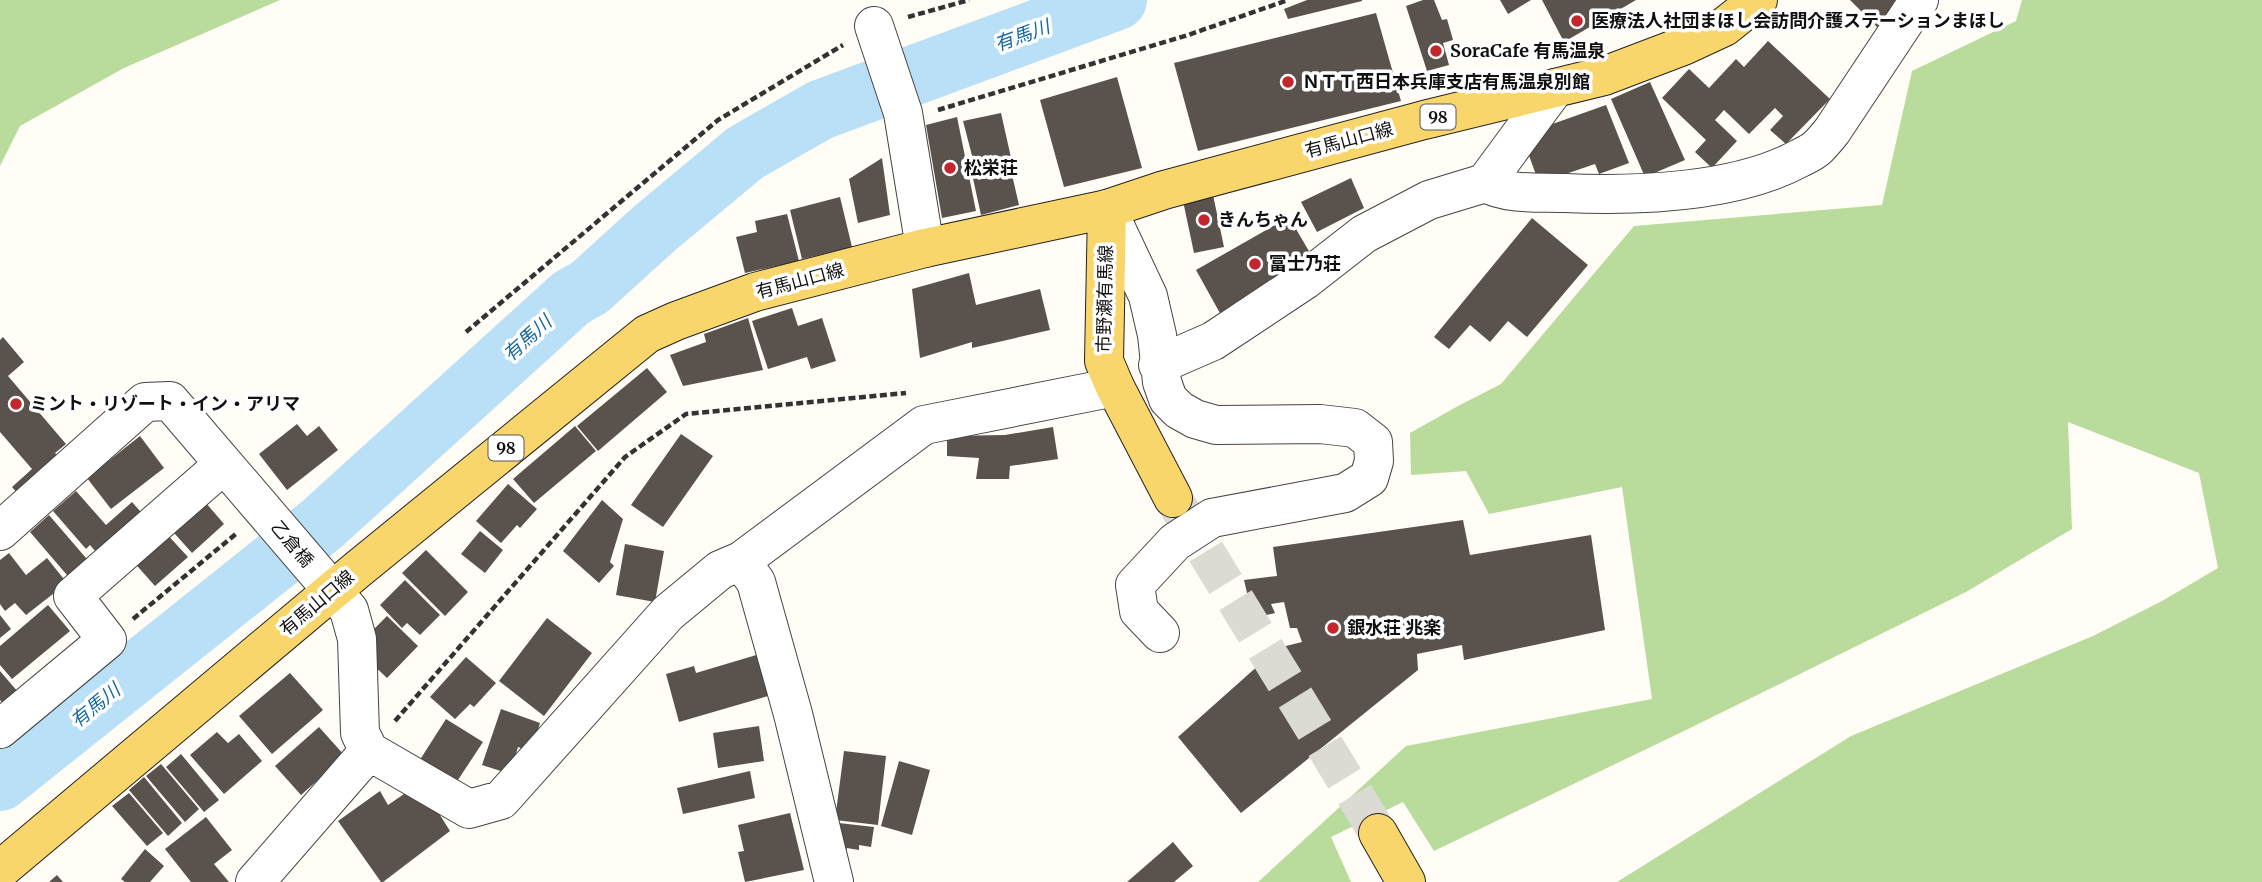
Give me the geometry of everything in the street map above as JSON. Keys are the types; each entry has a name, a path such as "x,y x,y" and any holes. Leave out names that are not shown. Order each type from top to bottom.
{"main road":[{"name":"有馬山口線","path":"0,870 324,581 647,334 755,292 925,248 1107,209 1164,190 1604,76 1683,47 1724,27 1758,0"},
{"name":"市野瀬有馬線","path":"1107,209 1104,361 1173,498"},
{"path":"1378,833 1406,882"}],"street":[{"path":"1485,183 1497,190 1606,195 1714,185 1760,175 1788,164 1817,148 1832,131 1920,0"},
{"path":"875,31 903,117 925,248"},
{"path":"1158,365 1213,341 1305,280 1364,234 1429,200 1485,183 1555,88"},
{"path":"1107,209 1148,296 1157,335 1161,382 1168,398 1178,410 1195,419 1216,425 1320,424 1355,428 1373,442 1374,461 1369,478 1345,492 1212,518 1175,542 1135,585 1139,611 1160,633"},
{"path":"255,882 369,751 469,809 501,800 668,613 720,570 741,561 924,425 1115,387"},
{"name":"乙倉橋","path":"0,531 145,402 170,401 349,610 356,639 360,733 369,751"},
{"path":"0,730 107,640 73,596 223,465"},
{"path":"741,561 756,582 793,714 834,882"}],"path":[{"path":"466,332 718,120 875,31 969,0"},
{"path":"903,117 1226,22 1289,0"},
{"path":"369,751 625,457 686,414 918,392"},
{"path":"107,640 265,512"}],"green space":[{"path":"0,0 280,0 124,68 20,126 0,166"},
{"path":"2022,0 2262,0 2262,882 1617,882 1851,736 2093,636 2162,601 2218,568 2199,473 2068,422 2072,529 1966,592 1434,851 1403,802 1331,837 1351,882 1258,882 1406,746 1652,699 1622,487 1489,514 1466,471 1411,475 1410,433 1501,384 1634,226 1882,205 1912,71 2016,21"}],"building":[{"path":"1307,0 1362,1 1288,19 1284,9"},
{"path":"1423,0 1434,0 1442,20 1447,19 1453,40 1443,43 1449,65 1427,71 1406,6"},
{"path":"1500,0 1531,0 1508,14"},
{"name":"医療法人社団まほし会訪問介護ステーションまほし","path":"1542,0 1636,0 1564,42"},
{"path":"1850,0 1910,0 1880,30"},
{"name":"ＮＴＴ西日本兵庫支店有馬温泉別館","path":"1376,13 1401,101 1198,151 1174,63"},
{"path":"1768,41 1830,99 1786,144 1770,130 1783,116 1775,108 1749,134 1724,110 1715,120 1737,141 1712,168 1695,152 1706,140 1662,98 1689,69 1709,88 1736,59 1744,67"},
{"path":"1117,77 1142,168 1064,187 1040,100"},
{"path":"1650,82 1685,160 1645,177 1611,99"},
{"path":"1606,105 1629,163 1599,174 1595,164 1539,183 1527,150 1544,127"},
{"path":"1001,113 1012,162 976,171 963,121"},
{"name":"松栄荘","path":"957,117 976,211 942,218 926,125"},
{"path":"882,158 890,215 858,223 849,179"},
{"path":"1010,166 1019,205 981,215 972,174"},
{"path":"1351,178 1364,208 1317,232 1301,202"},
{"path":"1213,195 1224,247 1194,253 1183,201"},
{"path":"840,197 852,247 802,259 790,210"},
{"path":"787,214 799,261 745,273 736,237 757,232 755,221"},
{"name":"冨士乃荘","path":"1289,217 1313,258 1221,315 1196,270"},
{"path":"1532,218 1588,265 1527,337 1508,321 1490,342 1470,325 1449,349 1434,337"},
{"path":"969,273 976,305 1040,289 1050,330 972,348 972,342 920,358 912,289"},
{"path":"792,308 798,326 822,318 836,361 811,369 807,357 768,369 752,321"},
{"path":"748,318 763,370 683,386 670,355 706,342 704,334"},
{"name":"ミント・リゾート・イン・アリマ","path":"3,337 24,362 8,376 66,444 55,453 66,466 25,502 12,487 32,469 0,432 0,340"},
{"path":"647,368 667,392 598,451 577,426"},
{"path":"297,424 307,436 319,426 338,450 287,490 259,454"},
{"path":"575,426 596,451 534,503 513,479"},
{"path":"1053,427 1058,459 1010,466 1009,479 976,479 979,458 947,456 947,436 1005,435"},
{"path":"681,434 713,456 663,527 631,505"},
{"path":"140,436 164,468 111,509 87,478"},
{"path":"508,484 537,509 520,528 517,525 501,543 476,521"},
{"path":"76,491 106,525 132,502 148,520 102,559 90,545 86,549 53,511"},
{"path":"200,496 224,524 192,553 167,525"},
{"path":"602,500 623,519 610,562 614,566 599,583 563,551"},
{"path":"49,515 92,565 73,582 30,532"},
{"path":"1463,520 1470,555 1591,535 1605,630 1464,660 1462,645 1417,654 1418,670 1241,813 1178,737 1278,648 1302,642 1297,628 1290,628 1284,602 1271,604 1275,613 1253,618 1244,580 1277,576 1273,547"},
{"path":"163,530 188,557 155,586 131,559"},
{"path":"480,531 503,550 485,573 461,554"},
{"path":"625,544 664,551 655,602 616,595"},
{"path":"426,550 468,592 445,616 402,573"},
{"path":"9,553 26,575 47,558 67,583 26,615 15,603 5,611 0,604 0,560"},
{"path":"405,580 440,615 420,635 407,623 402,628 380,605"},
{"path":"48,605 70,631 12,679 0,665 0,646"},
{"path":"0,615 11,629 0,638"},
{"path":"387,616 418,646 387,678 368,660 377,651 364,639"},
{"path":"547,618 592,653 544,716 499,681"},
{"path":"763,653 775,694 679,722 666,674 694,666 696,673"},
{"path":"466,657 496,683 474,707 470,704 455,719 430,697"},
{"path":"0,671 18,692 3,704 0,700"},
{"path":"290,673 323,710 272,754 239,716"},
{"path":"501,709 540,723 531,752 518,747 510,774 482,765"},
{"path":"446,719 483,742 452,789 416,766"},
{"path":"759,726 764,761 718,768 713,733"},
{"path":"319,727 345,756 301,795 275,766"},
{"path":"217,732 228,743 239,734 262,761 224,794 190,755"},
{"path":"844,751 886,756 878,825 835,820"},
{"path":"181,754 219,800 204,812 166,767"},
{"path":"899,761 930,770 912,835 881,826"},
{"path":"161,764 199,809 185,822 146,776"},
{"path":"750,771 755,798 683,814 677,788"},
{"path":"144,777 182,823 168,836 129,790"},
{"path":"380,791 388,805 407,792 433,804 450,831 383,882 338,821"},
{"path":"129,793 163,833 147,846 112,806"},
{"path":"790,813 804,870 745,882 738,852 744,851 738,825"},
{"path":"206,817 232,850 214,864 229,882 191,882 165,849"},
{"path":"830,822 874,827 871,847 859,845 859,850 847,848 846,852"},
{"path":"1173,842 1193,866 1174,882 1127,882"},
{"path":"145,849 164,866 150,882 125,882 121,879"},
{"path":"57,875 63,882 49,882"}],"waterway":[{"name":"有馬川","path":"0,781 322,524 571,298 590,287 655,228 745,153 820,110 1117,0"}],"tunnel":[{"path":"1176,503 1378,833"}],"place":[{"name":"医療法人社団まほし会訪問介護ステーションまほし","path":"1577,21"},
{"name":"SoraCafe 有馬温泉","path":"1436,51"},
{"name":"ＮＴＴ西日本兵庫支店有馬温泉別館","path":"1288,82"},
{"name":"松栄荘","path":"950,168"},
{"name":"きんちゃん","path":"1204,220"},
{"name":"冨士乃荘","path":"1255,264"},
{"name":"ミント・リゾート・イン・アリマ","path":"16,404"},
{"name":"銀水荘 兆楽","path":"1333,628"}]}
